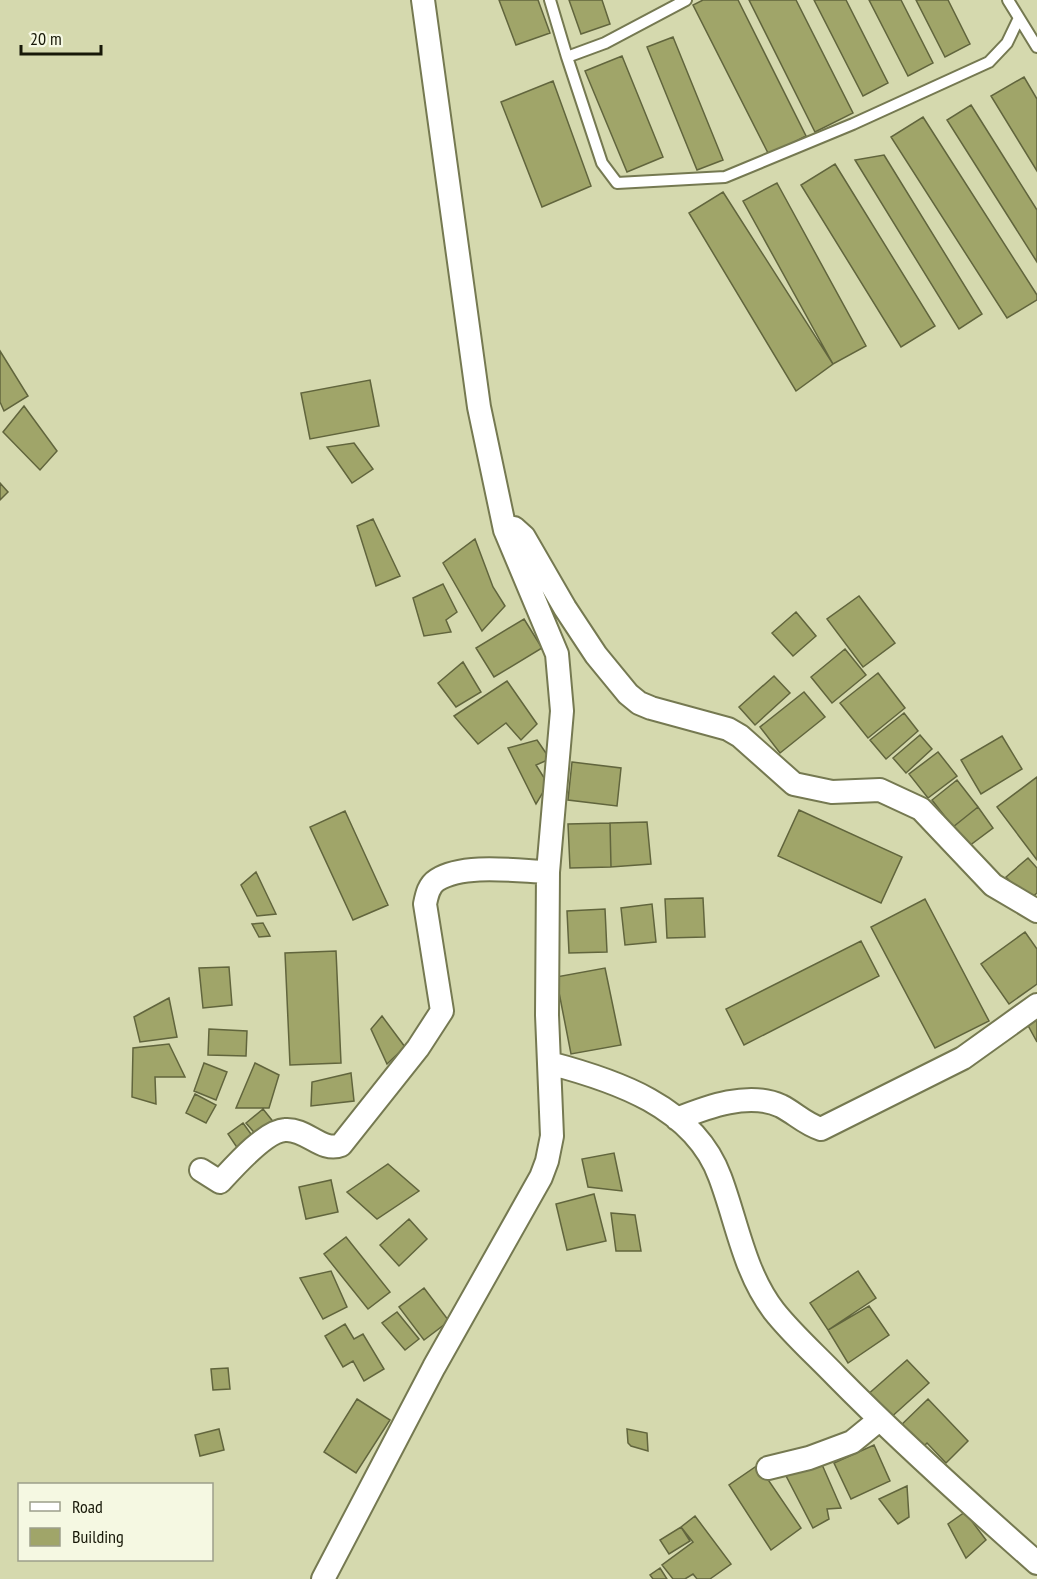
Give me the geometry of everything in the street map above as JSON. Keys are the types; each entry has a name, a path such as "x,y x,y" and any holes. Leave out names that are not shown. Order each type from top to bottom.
{"street":[{"path":"323,1579 434,1367 541,1177 552,1136 549,1064 548,872 562,711 561,687 557,654 505,530 479,408 423,0"},
{"path":"505,530 514,528 524,537 565,608 597,655 639,703 728,729 740,736 794,784 832,792 880,790 921,809 993,885 1037,911"},
{"path":"201,1170 220,1182 269,1135 283,1130 297,1130 326,1146 334,1148 341,1145 417,1048 442,1011 425,904 428,889 444,877 468,870 548,872"},
{"path":"677,1119 709,1106 740,1101 768,1102 821,1129 963,1058 1037,1005"},
{"path":"549,1064 628,1087 677,1119 703,1146 719,1174 742,1248 773,1310 879,1420 1037,1563"},
{"path":"768,1468 809,1458 852,1442 879,1420"}],"lane":[{"path":"550,0 602,163 616,183 725,177 853,124 989,62 1007,43 1019,18"},
{"path":"567,57 605,43 686,0"},
{"path":"1008,0 1037,47"}],"building":[{"path":"499,0 538,0 550,33 516,45"},
{"path":"569,0 602,0 610,24 581,34"},
{"path":"703,0 738,0 806,136 769,155 693,5"},
{"path":"749,0 796,0 853,113 815,132"},
{"path":"814,0 846,0 888,83 863,96"},
{"path":"869,0 901,0 933,63 908,76"},
{"path":"916,0 948,0 970,44 945,57"},
{"path":"673,37 723,160 697,170 647,47"},
{"path":"622,56 663,157 627,172 585,71"},
{"path":"1024,77 1037,99 1037,171 991,96"},
{"path":"553,81 591,186 542,207 501,102"},
{"path":"971,105 1037,210 1037,262 947,120"},
{"path":"923,117 1037,295 1037,300 1007,318 891,137"},
{"path":"884,155 982,314 959,329 855,160"},
{"path":"835,164 935,326 901,347 801,185"},
{"path":"777,183 866,346 833,364 743,201"},
{"path":"723,192 833,364 796,391 689,213"},
{"path":"0,351 28,396 4,411 0,402"},
{"path":"370,380 379,426 310,439 301,393"},
{"path":"24,406 57,451 40,470 3,432"},
{"path":"354,443 373,469 352,483 327,447"},
{"path":"0,483 8,492 0,500"},
{"path":"373,519 400,576 376,586 357,526"},
{"path":"475,539 493,587 505,606 482,631 443,563"},
{"path":"443,584 457,612 446,620 451,632 424,636 413,598"},
{"path":"859,596 895,643 863,667 827,619"},
{"path":"796,612 816,636 793,656 772,633"},
{"path":"524,619 542,648 494,677 476,648"},
{"path":"845,649 866,675 832,703 811,677"},
{"path":"463,662 481,692 456,707 438,683"},
{"path":"878,673 905,708 868,738 840,703"},
{"path":"774,676 790,693 755,725 739,707"},
{"path":"507,681 537,724 521,740 506,723 478,744 454,716"},
{"path":"804,692 825,717 780,753 760,727"},
{"path":"904,713 918,731 886,759 870,740"},
{"path":"920,735 932,749 906,773 893,758"},
{"path":"1002,736 1022,769 981,794 961,760"},
{"path":"537,740 550,759 536,765 548,784 536,804 508,748"},
{"path":"938,752 957,776 928,798 909,774"},
{"path":"572,762 621,768 617,806 568,800"},
{"path":"1037,777 1037,860 997,807"},
{"path":"957,780 978,807 953,827 932,800"},
{"path":"978,807 993,828 969,846 953,827"},
{"path":"799,810 902,857 881,903 778,856"},
{"path":"345,811 388,905 353,920 310,827"},
{"path":"647,822 651,864 611,867 610,823"},
{"path":"610,823 611,867 570,868 568,824"},
{"path":"1028,858 1037,868 1037,893 1027,901 1006,877"},
{"path":"256,872 276,914 257,916 241,885"},
{"path":"703,898 705,937 667,938 665,899"},
{"path":"925,899 989,1021 935,1048 871,927"},
{"path":"652,904 656,942 625,945 621,908"},
{"path":"605,909 607,952 569,953 567,911"},
{"path":"263,923 270,936 259,937 252,924"},
{"path":"1025,932 1037,949 1037,984 1009,1004 981,964"},
{"path":"861,941 879,976 744,1045 726,1009"},
{"path":"336,951 341,1063 290,1065 285,953"},
{"path":"229,967 232,1005 203,1008 199,968"},
{"path":"605,968 621,1045 571,1054 556,977"},
{"path":"169,998 177,1037 140,1042 134,1017"},
{"path":"1037,1014 1037,1042 1025,1020"},
{"path":"382,1016 405,1047 387,1064 371,1029"},
{"path":"209,1029 247,1031 246,1056 208,1055"},
{"path":"169,1044 185,1077 155,1077 156,1104 132,1097 133,1048"},
{"path":"204,1063 227,1072 216,1100 194,1091"},
{"path":"255,1063 279,1075 269,1108 236,1108"},
{"path":"351,1073 354,1101 311,1106 312,1082"},
{"path":"195,1094 216,1105 206,1123 186,1113"},
{"path":"263,1109 275,1124 259,1138 246,1123"},
{"path":"243,1123 256,1141 240,1152 228,1134"},
{"path":"614,1153 622,1191 588,1187 582,1159"},
{"path":"388,1164 419,1191 377,1219 347,1192"},
{"path":"331,1180 338,1212 306,1219 299,1187"},
{"path":"594,1194 606,1241 567,1250 556,1204"},
{"path":"611,1213 635,1215 641,1251 616,1251"},
{"path":"409,1219 427,1239 399,1266 380,1245"},
{"path":"346,1237 390,1292 368,1309 324,1254"},
{"path":"331,1271 347,1307 323,1319 300,1278"},
{"path":"858,1271 876,1298 828,1330 810,1303"},
{"path":"424,1288 449,1321 424,1340 399,1307"},
{"path":"869,1306 889,1335 848,1363 828,1330"},
{"path":"397,1312 419,1339 405,1350 382,1323"},
{"path":"345,1324 354,1339 363,1334 384,1369 364,1381 353,1361 343,1367 325,1336"},
{"path":"907,1360 929,1383 888,1420 866,1396"},
{"path":"228,1368 230,1389 213,1390 211,1369"},
{"path":"357,1399 390,1420 356,1473 324,1452"},
{"path":"928,1399 968,1441 946,1463 927,1443 918,1452 896,1430"},
{"path":"219,1429 224,1450 200,1456 195,1435"},
{"path":"627,1429 647,1433 648,1451 628,1443"},
{"path":"874,1445 890,1481 851,1499 834,1463"},
{"path":"820,1460 841,1508 827,1509 829,1519 813,1528 784,1472"},
{"path":"758,1465 801,1528 771,1550 729,1485"},
{"path":"907,1486 909,1517 898,1524 879,1499"},
{"path":"965,1512 986,1540 966,1558 948,1524"},
{"path":"695,1516 731,1564 710,1579 697,1579 693,1574 685,1579 673,1579 662,1565 693,1542 681,1527"},
{"path":"681,1527 690,1541 669,1554 660,1540"},
{"path":"660,1568 667,1579 653,1579 650,1575"}]}
